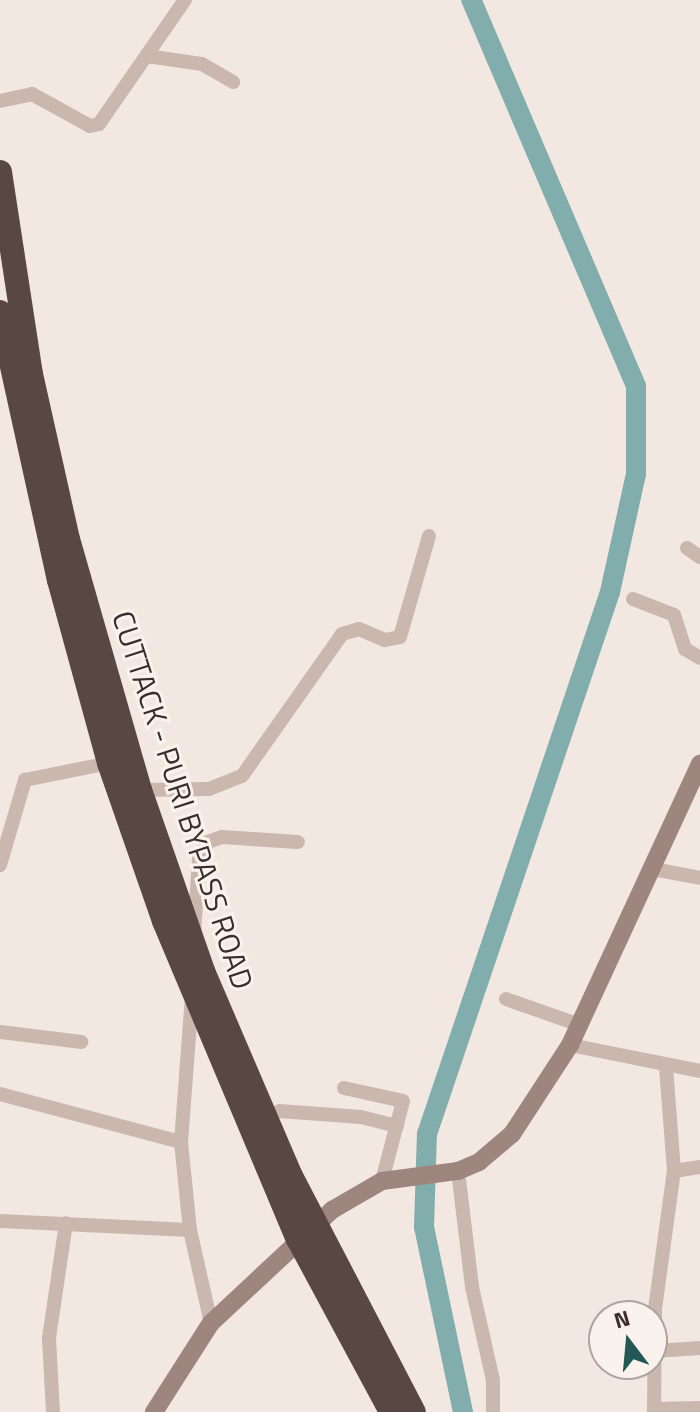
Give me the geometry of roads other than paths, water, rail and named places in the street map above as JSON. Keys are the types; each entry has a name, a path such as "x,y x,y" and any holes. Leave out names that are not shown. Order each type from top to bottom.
{"highway":[{"name":"CUTTACK - PURI BYPASS ROAD","path":"0,172 31,374 64,524 140,790 194,946 307,1232 414,1412"},
{"name":"CUTTACK - PURI BYPASS ROAD","path":"0,312 32,471 109,763 192,996 391,1412"}],"street":[{"path":"0,101 32,94 90,126 99,124 185,0"},
{"path":"147,56 202,64 233,82"},
{"path":"140,790 209,789 242,776 342,634 359,629 385,640 400,637 429,536"},
{"path":"687,548 700,557"},
{"path":"633,599 674,615 685,649 700,658"},
{"path":"0,865 25,780 109,763"},
{"path":"154,1412 211,1323 307,1232 389,1180 453,1172 487,1156 512,1134 570,1045 653,869 694,792 700,764"},
{"path":"194,946 199,859 208,842 222,837 298,842"},
{"path":"653,869 700,878"},
{"path":"192,996 181,1142 190,1230 211,1323"},
{"path":"506,999 580,1025"},
{"path":"0,1032 81,1042"},
{"path":"570,1045 700,1071"},
{"path":"656,1300 674,1171 666,1066"},
{"path":"344,1088 403,1101 389,1180"},
{"path":"0,1094 78,1112 181,1142"},
{"path":"279,1111 361,1117 397,1126"},
{"path":"674,1171 700,1167"},
{"path":"453,1172 472,1287 493,1380 493,1412"},
{"path":"0,1221 190,1230"},
{"path":"53,1412 49,1338 66,1223"},
{"path":"668,1350 700,1348"},
{"path":"655,1380 654,1411 700,1408"}],"waterway":[{"path":"463,1412 424,1227 427,1134 610,592 636,474 636,386 471,0"}]}
